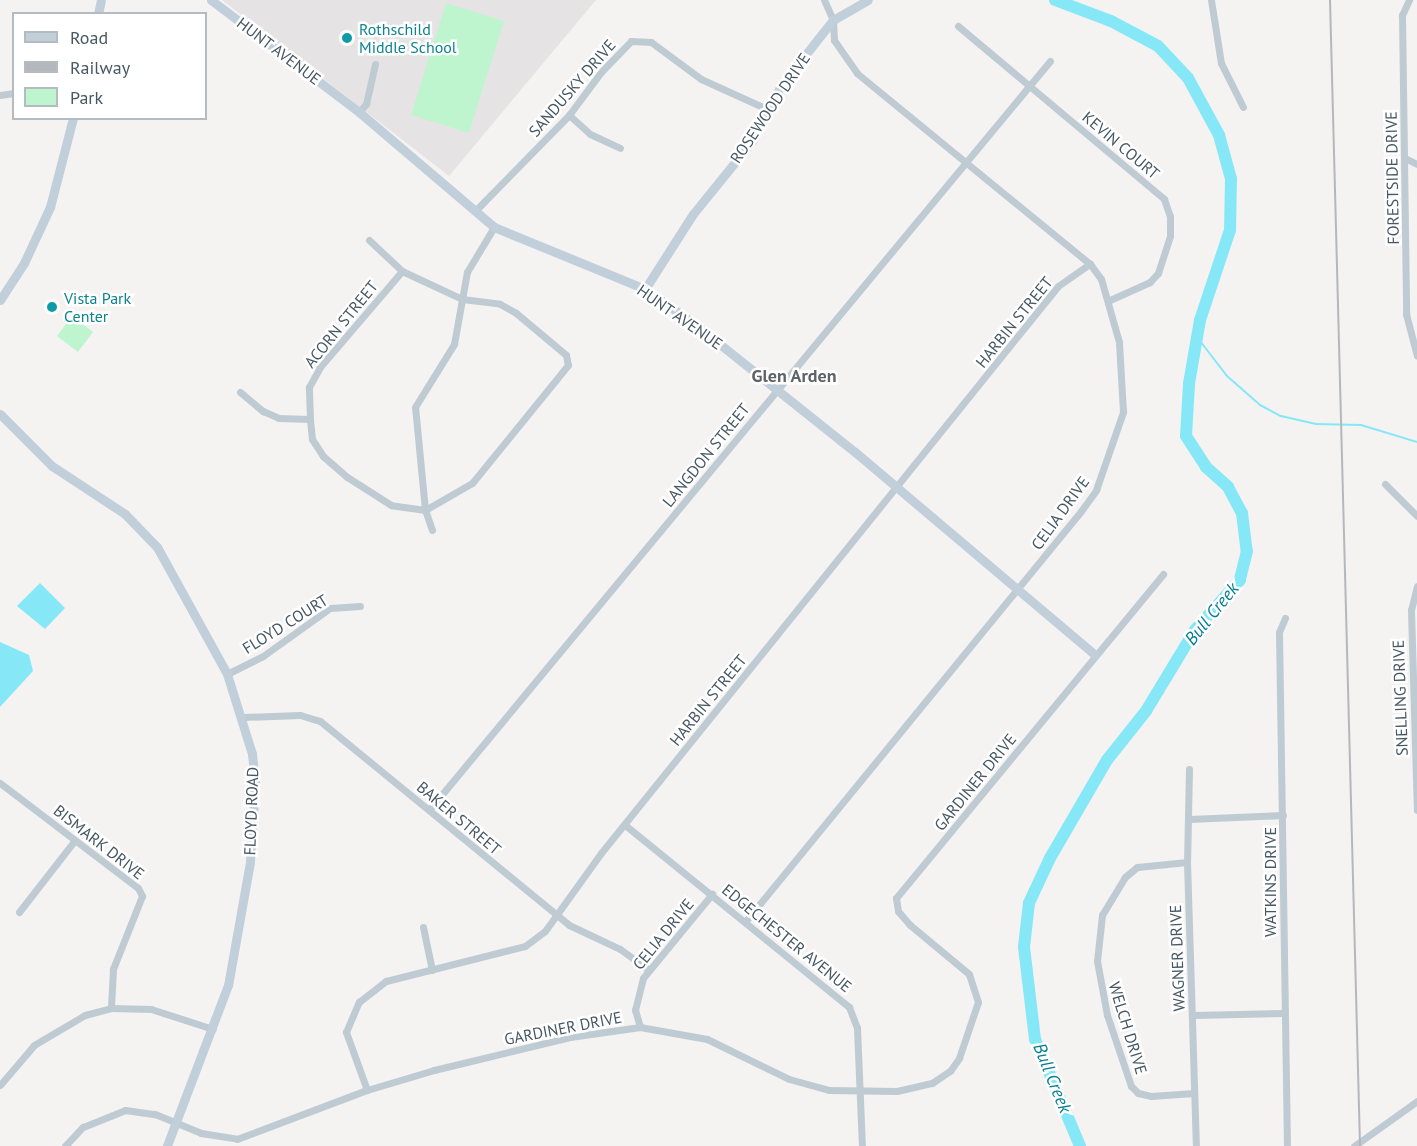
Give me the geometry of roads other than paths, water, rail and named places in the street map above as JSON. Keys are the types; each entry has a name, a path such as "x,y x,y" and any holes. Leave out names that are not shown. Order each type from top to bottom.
{"street":[{"name":"HUNT AVENUE","path":"211,0 359,112 494,227 645,289 777,389 1019,588 1095,655"},
{"name":"CELIA DRIVE","path":"744,922 1019,588 1096,490 1110,456 1123,412 1123,377 1110,300 1090,264 993,188 965,159 857,73 834,40 833,20 824,0"},
{"name":"ROSEWOOD DRIVE","path":"645,289 693,214 753,140 767,109 833,20 868,0"},
{"path":"1211,0 1221,63 1243,107"},
{"name":"FORESTSIDE DRIVE","path":"1409,0 1402,15 1407,159 1406,314 1417,356"},
{"name":"KEVIN COURT","path":"958,26 1164,199 1170,216 1170,236 1158,273 1141,287 1110,300"},
{"name":"SANDUSKY DRIVE","path":"476,210 568,115 601,72 631,41 651,42 702,78 767,109"},
{"name":"LANGDON STREET","path":"429,810 965,159 1050,61"},
{"path":"359,112 366,104 375,64"},
{"path":"568,115 590,134 620,148"},
{"path":"0,300 24,263 50,207 72,120"},
{"path":"1407,159 1417,164"},
{"path":"432,530 424,510 415,407 454,344 462,299 476,251 494,227"},
{"path":"369,240 381,255 402,271 462,299 500,304 516,313 566,355 568,365 472,483 424,510"},
{"name":"HARBIN STREET","path":"368,1090 348,1045 346,1032 359,1002 386,981 525,946 560,915 626,825 1058,285 1090,264"},
{"name":"ACORN STREET","path":"402,271 320,367 309,387 310,419 312,439 323,456 347,477 391,505 424,510"},
{"path":"240,392 263,411 279,418 310,419"},
{"name":"FLOYD ROAD","path":"0,414 52,466 125,514 157,547 227,674 244,717 255,784 250,862 228,985 167,1146"},
{"path":"886,478 890,496"},
{"path":"1384,484 1417,516"},
{"name":"GARDINER DRIVE","path":"65,1146 82,1127 125,1110 155,1114 176,1123 237,1139 368,1090 570,1037 625,1028 640,1027 707,1039 789,1079 829,1090 917,1089 950,1071 959,1058 975,1022 978,1002 969,974 904,918 898,911 896,898 1163,574"},
{"name":"SNELLING DRIVE","path":"1417,586 1411,610 1417,810"},
{"name":"FLOYD COURT","path":"227,674 263,656 330,608 360,606"},
{"name":"WATKINS DRIVE","path":"1285,618 1279,633 1287,1146"},
{"name":"BAKER STREET","path":"244,717 300,715 320,721 560,915 569,925 620,949 649,970"},
{"name":"WAGNER DRIVE","path":"1189,769 1186,862 1196,1146"},
{"name":"BISMARK DRIVE","path":"0,783 138,888 142,896 113,969 111,1008"},
{"path":"1189,819 1283,815"},
{"name":"EDGECHESTER AVENUE","path":"626,825 744,922 793,957 849,1007 856,1028 857,1089 862,1146"},
{"path":"19,912 75,840"},
{"name":"WELCH DRIVE","path":"1186,862 1137,867 1125,877 1102,915 1097,961 1107,1014 1131,1086 1138,1093 1151,1096 1194,1093"},
{"name":"CELIA DRIVE","path":"625,1028 635,1010 643,978 712,894"},
{"path":"423,927 432,970"},
{"path":"0,1085 34,1045 53,1031 84,1015 111,1008 151,1009 213,1029"},
{"path":"635,1010 640,1027"},
{"path":"1193,1015 1284,1012"},
{"path":"1354,1146 1417,1101"}],"water":[{"path":"40,583 65,608 45,629 17,606"},
{"path":"0,642 29,655 33,671 0,707"}],"waterway":[{"name":"Bull Creek","path":"1055,0 1111,21 1158,46 1188,78 1219,135 1231,179 1230,230 1200,320 1189,384 1186,436 1206,467 1228,487 1242,513 1247,551 1240,580 1195,630 1146,711 1107,760 1050,858 1029,903 1024,947 1035,1039 1080,1146"},
{"path":"1197,337 1227,376 1260,405 1281,416 1316,424 1361,425 1417,442"}],"railway":[{"path":"1330,0 1360,1146"}],"place":[{"name":"Rothschild Middle School","path":"347,38"},
{"name":"Vista Park Center","path":"52,307"}],"district":[{"name":"Glen Arden","path":"794,376"}]}
